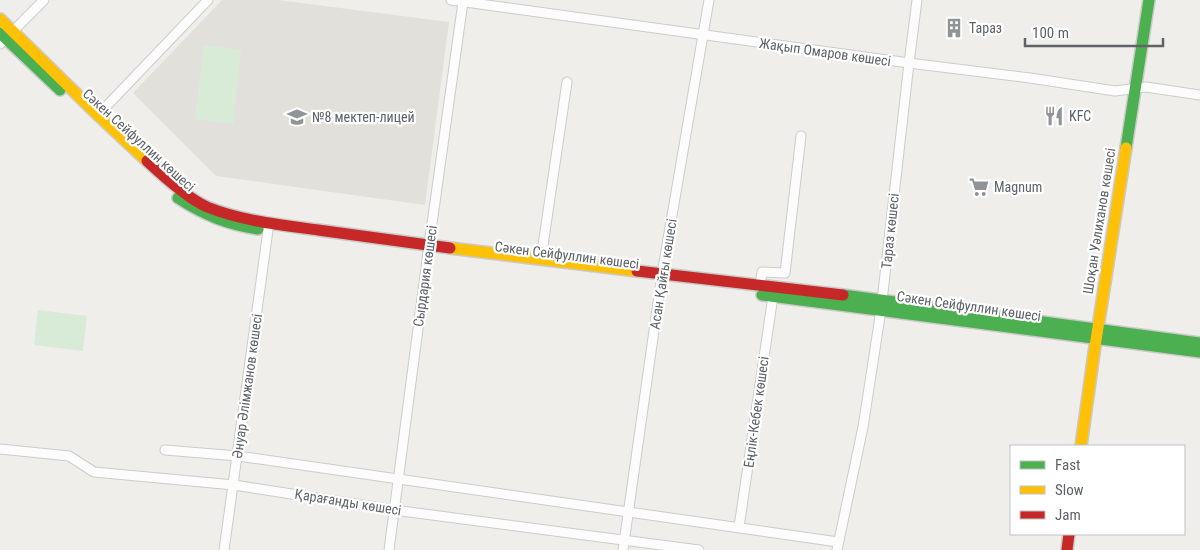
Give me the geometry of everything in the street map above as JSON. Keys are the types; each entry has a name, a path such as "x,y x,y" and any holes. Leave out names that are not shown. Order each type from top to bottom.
{"street":[{"path":"5,37 44,0"},
{"path":"98,115 208,0"},
{"name":"Жақып Омаров көшесі","path":"451,0 704,36 1116,90 1146,88 1200,95"},
{"name":"Асан Қайғы көшесі","path":"624,550 661,278 709,0"},
{"name":"Тараз көшесі","path":"838,546 863,427 881,304 908,63 917,0"},
{"name":"Шоқан Уәлиханов көшесі","path":"1081,445 1095,335 1149,0"},
{"name":"Сырдария көшесі","path":"389,550 463,2"},
{"name":"Сәкен Сейфуллин көшесі","path":"0,19 5,37 172,193 192,208 215,219 239,226 268,227 661,278 760,286 1200,352"},
{"name":"Сәкен Сейфуллин көшесі","path":"5,37 98,115 161,174 185,193 205,206 268,227"},
{"name":"Сәкен Сейфуллин көшесі","path":"541,259 567,82"},
{"path":"760,286 762,272 785,273 801,136"},
{"name":"Әнуар Әлімжанов көшесі","path":"224,550 268,227"},
{"name":"Сәкен Сейфуллин көшесі","path":"429,249 541,259 773,296 881,304"},
{"name":"Еңлік-Кебек көшесі","path":"739,527 773,296"},
{"name":"Сәкен Сейфуллин көшесі","path":"1095,335 1200,343"},
{"name":"Қарағанды көшесі","path":"0,449 69,456 94,472 234,485 394,510 699,550"},
{"name":"Қарағанды көшесі","path":"166,450 238,456 398,478 739,527 838,546"},
{"path":"1067,550 1069,535"}],"shaded area":[{"name":"№8 мектеп-лицей","path":"222,0 278,0 449,22 425,205 216,176 133,93"}],"green space":[{"path":"204,45 241,50 233,124 195,119"},
{"path":"38,310 87,316 83,351 34,345"}],"traffic: fast":[{"path":"1126,148 1149,0"},
{"path":"0,33 60,90"},
{"path":"178,198 216,218 258,229"},
{"path":"762,295 1200,352"},
{"path":"843,295 1200,343"}],"traffic: slow":[{"path":"0,19 147,161"},
{"path":"1081,445 1126,148"},
{"path":"450,248 637,271"}],"traffic: jam":[{"path":"147,161 191,198 220,212 276,224 450,248"},
{"path":"637,271 843,295"},
{"path":"1067,550 1069,535"}],"place":[{"name":"Тараз","path":"954,28"},
{"name":"KFC","path":"1054,116"},
{"name":"№8 мектеп-лицей","path":"297,117"},
{"name":"Magnum","path":"979,187"}]}
